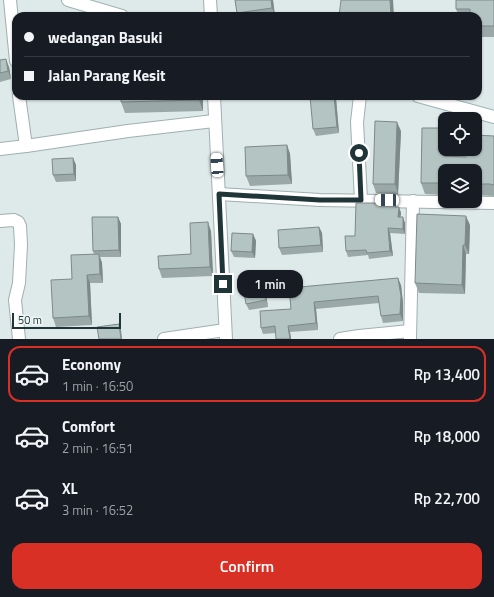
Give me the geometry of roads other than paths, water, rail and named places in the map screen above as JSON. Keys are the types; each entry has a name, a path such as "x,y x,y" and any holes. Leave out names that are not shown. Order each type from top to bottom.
{"street":[{"path":"10,0 12,21"},
{"path":"68,0 108,12"},
{"path":"210,0 210,12"},
{"path":"20,100 26,146"},
{"path":"164,339 225,334 214,100"},
{"path":"360,100 357,122 361,200"},
{"path":"432,100 494,117"},
{"path":"0,149 128,130 214,121"},
{"path":"219,194 320,200 494,203"},
{"path":"340,339 359,336 410,335 414,201"},
{"path":"0,222 14,220 18,222 20,226 21,245 19,283 15,300 19,339"}]}
